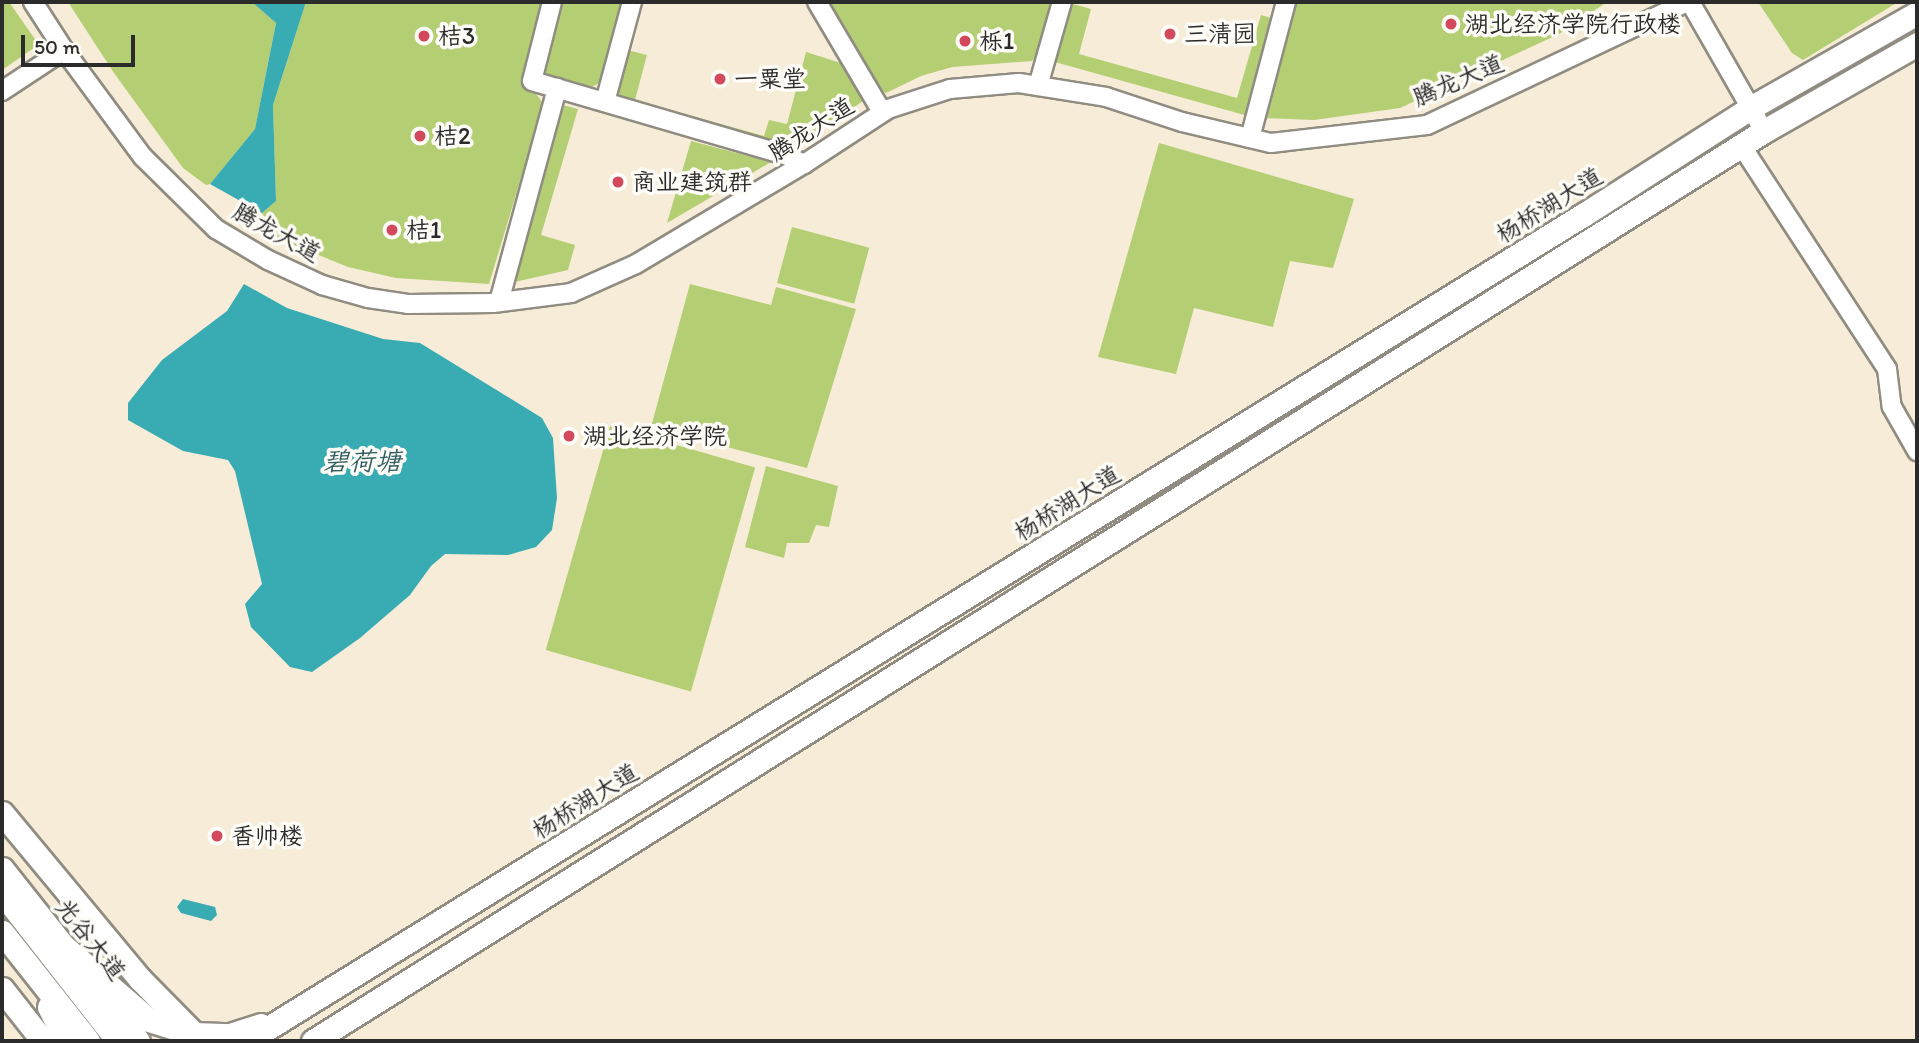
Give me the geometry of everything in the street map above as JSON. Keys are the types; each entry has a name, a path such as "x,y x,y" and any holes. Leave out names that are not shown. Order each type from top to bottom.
{"highway":[{"path":"2,890 120,1041"},
{"path":"2,911 104,1041"}],"main road":[{"name":"杨桥湖大道","path":"247,1041 1571,222 1750,108 1914,21"},
{"path":"313,1041 1741,145 1917,44"},
{"path":"2,813 140,979 194,1034"},
{"name":"光谷大道","path":"2,869 138,1041"},
{"path":"2,932 88,1041"},
{"path":"62,945 149,1020 194,1034 230,1035 287,1017"},
{"path":"26,961 66,1041"},
{"path":"2,989 43,1041"}],"street":[{"name":"腾龙大道","path":"33,2 64,50 143,157 216,229 268,260 322,285 368,298 408,304 499,302 571,293 636,264 804,164 882,112 950,89 1019,83 1106,97 1182,122 1271,143 1427,125 1689,2"},
{"path":"552,2 532,81 788,156 804,164"},
{"path":"605,102 632,2"},
{"path":"817,2 882,112"},
{"path":"1038,86 1062,2"},
{"path":"1250,138 1286,2"},
{"path":"1689,2 1764,131"},
{"path":"2,91 64,50"},
{"path":"499,302 557,88"},
{"path":"1741,145 1887,369 1892,407 1917,451"}],"green space":[{"path":"2,2 9,2 37,42 34,48 2,70"},
{"path":"68,2 252,2 276,23 255,129 210,184 206,185 183,168 114,73"},
{"path":"306,2 546,2 525,78 542,102 540,115 489,284 396,278 348,267 277,238 262,213 276,201 273,105"},
{"path":"559,2 623,2 601,82 590,88 552,78 544,73 542,63"},
{"path":"825,2 1053,2 1037,55 1032,61 952,67 921,76 886,93 872,85"},
{"path":"1291,2 1607,2 1559,34 1400,108 1314,120 1260,118"},
{"path":"1758,2 1898,2 1803,60 1792,53"},
{"path":"1073,4 1091,9 1079,54 1237,98 1261,15 1275,19 1248,116 1055,62"},
{"path":"627,50 647,55 635,100 764,136 769,120 787,124 806,52 847,65 863,101 790,151 614,98"},
{"path":"559,104 578,109 541,235 575,245 568,270 510,283"},
{"path":"691,141 771,162 667,223"},
{"path":"1159,143 1354,199 1333,268 1290,261 1273,327 1194,308 1176,374 1098,357"},
{"path":"792,227 869,248 854,304 777,283"},
{"path":"690,284 771,305 776,287 856,309 807,468 651,427"},
{"path":"610,426 755,468 691,692 546,650"},
{"path":"766,466 838,486 829,527 816,525 809,543 787,543 784,558 745,547"}],"water":[{"path":"252,2 306,2 273,105 276,201 262,213 210,184 255,129 276,23"},
{"name":"碧荷塘","path":"244,284 287,308 383,339 420,343 542,418 553,438 557,498 552,530 536,547 508,555 445,554 431,566 410,595 360,638 312,672 290,667 251,627 245,604 262,584 235,471 228,460 183,451 128,420 128,403 162,360 227,311"},
{"path":"183,899 215,907 217,915 211,921 181,913 177,907"}],"place":[{"name":"湖北经济学院行政楼","path":"1451,24"},
{"name":"三清园","path":"1170,34"},
{"name":"桔3","path":"424,36"},
{"name":"栎1","path":"965,41"},
{"name":"一粟堂","path":"720,79"},
{"name":"桔2","path":"420,136"},
{"name":"商业建筑群","path":"618,182"},
{"name":"桔1","path":"392,230"},
{"name":"湖北经济学院","path":"569,436"},
{"name":"香帅楼","path":"217,836"}]}
